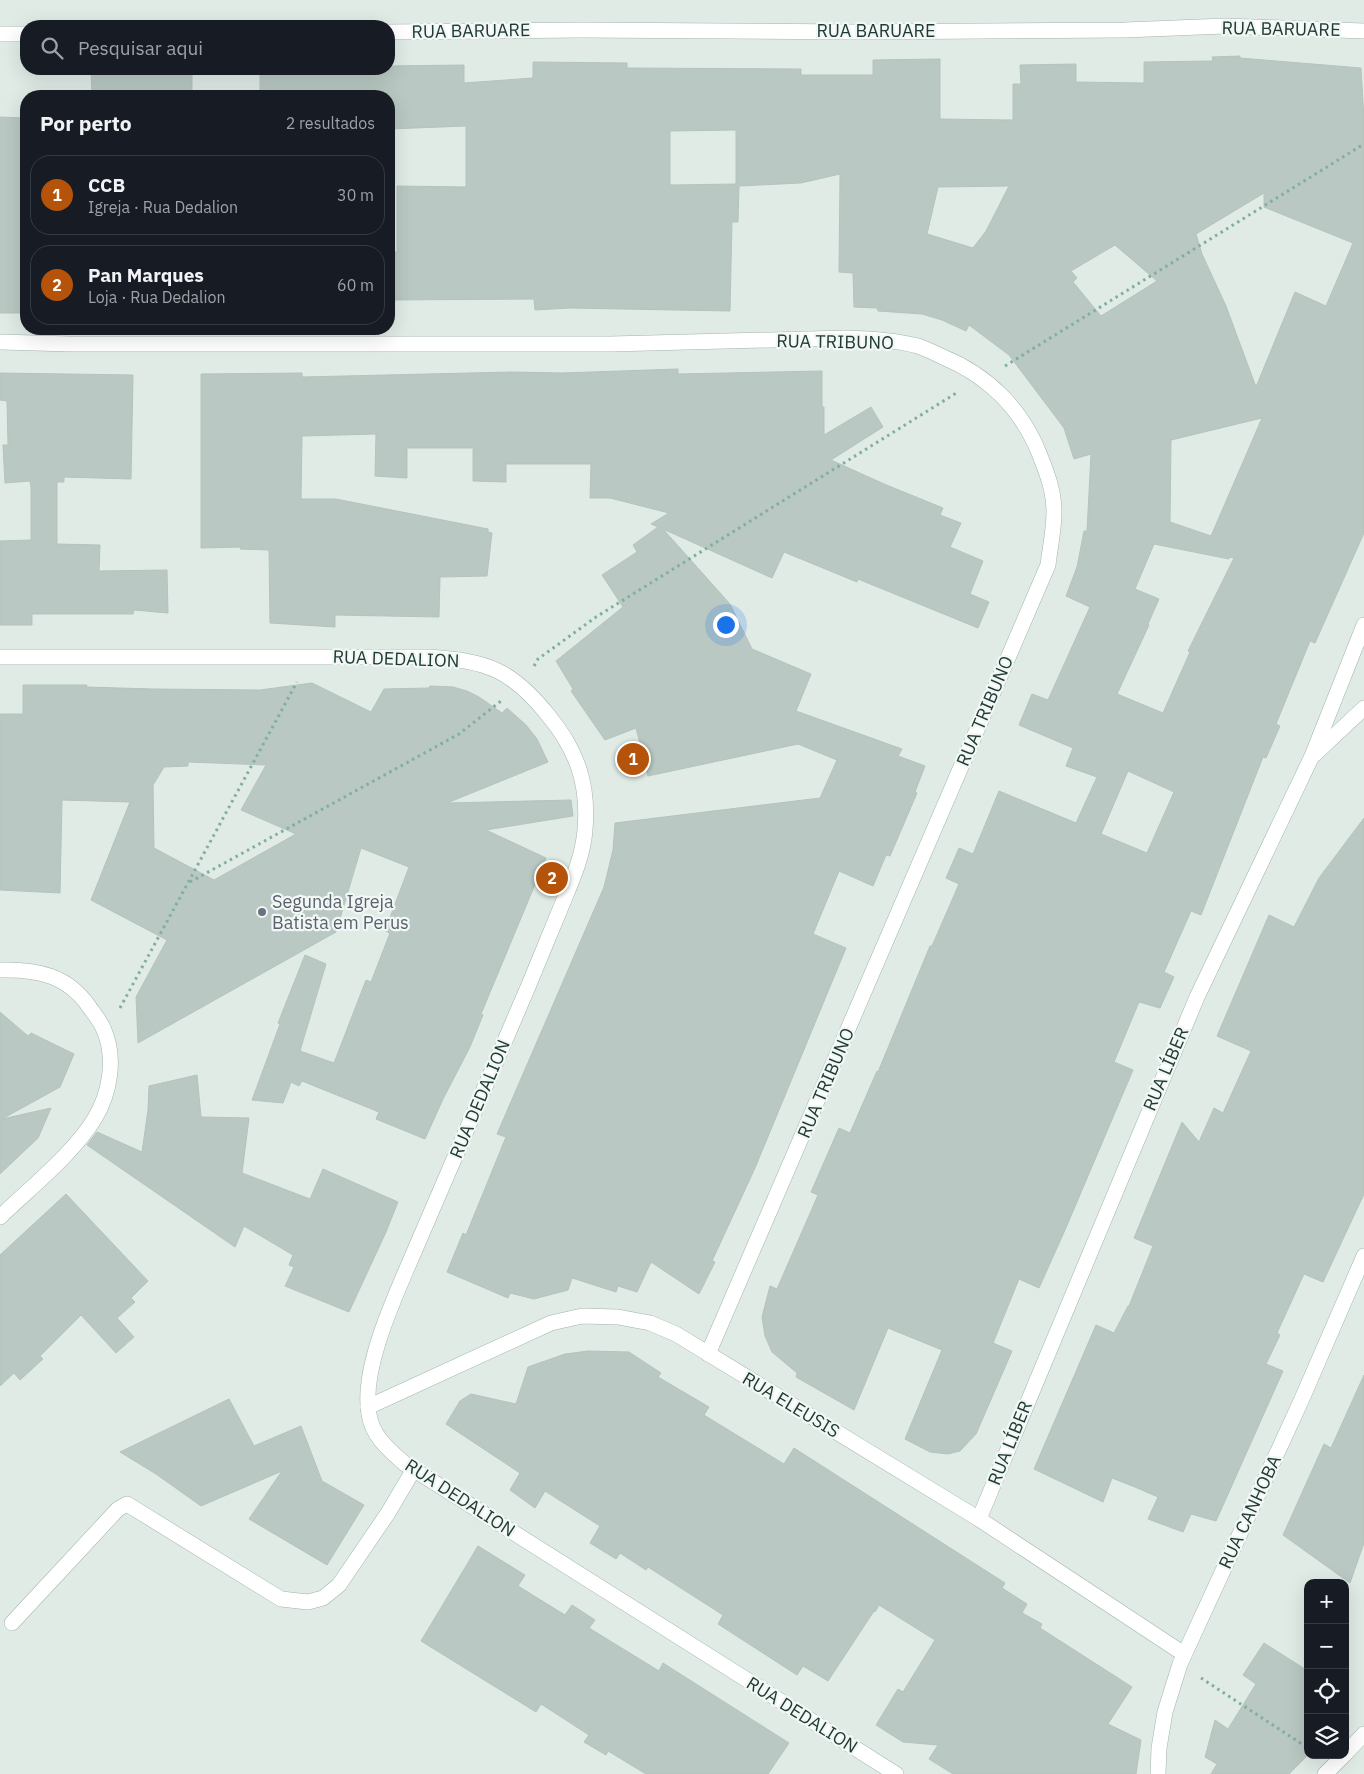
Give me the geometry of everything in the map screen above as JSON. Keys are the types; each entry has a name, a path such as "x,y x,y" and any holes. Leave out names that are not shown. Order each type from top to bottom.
{"street":[{"name":"RUA BARUARE","path":"395,32 581,30 885,32 1125,30 1224,26 1364,31"},
{"path":"0,34 20,34"},
{"name":"RUA TRIBUNO","path":"0,342 70,344 611,344 846,338 879,339 919,347 952,360 982,377 1005,398 1024,422 1050,479 1054,513 1048,565 708,1354"},
{"name":"RUA LÍBER","path":"979,1519 1197,997 1312,756 1364,625"},
{"name":"RUA DEDALION","path":"0,657 429,657 458,659 482,664 505,674 521,685 555,723 575,755 582,780 586,810 585,832 581,851 568,891 544,951 391,1306 371,1369 367,1396 369,1417 375,1433 386,1447 405,1464 896,1774"},
{"path":"1312,756 1364,708"},
{"path":"0,970 37,972 59,979 73,988 85,1000 96,1016 109,1047 110,1064 103,1103 94,1120 58,1162 0,1216"},
{"name":"RUA CANHOBA","path":"1158,1774 1165,1712 1182,1659 1301,1401 1364,1256"},
{"name":"RUA ELEUSIS","path":"368,1407 551,1323 582,1316 618,1317 650,1323 676,1334 979,1519 1182,1659"},
{"path":"12,1623 118,1509 127,1504 281,1599 308,1602 323,1598 339,1585 388,1513 414,1469"},
{"path":"1349,1750 1364,1734"},
{"path":"1325,1774 1340,1759"}],"path":[{"path":"190,882 459,734 521,685 538,659 596,617 982,377 1020,357 1364,144"},
{"path":"105,1035 311,657"},
{"path":"1182,1659 1304,1745"}],"building":[{"path":"1240,56 1240,58 1361,68 1364,119 1364,533 1315,643 1310,641 1276,724 1280,726 1266,758 1263,757 1201,915 1191,911 1164,972 1174,977 1160,1008 1139,1002 1114,1062 1133,1070 1039,1288 1019,1279 993,1343 1012,1351 976,1434 960,1451 948,1454 930,1452 905,1439 942,1350 888,1328 854,1410 796,1377 797,1373 772,1352 765,1336 762,1317 770,1286 777,1289 818,1195 811,1192 839,1128 850,1133 878,1072 930,946 932,946 959,884 946,878 959,848 973,854 999,791 1076,823 1097,777 1066,766 1073,748 1019,725 1032,694 1048,700 1090,607 1066,596 1077,567 1084,531 1087,531 1091,454 1074,459 1064,428 1009,355 969,325 966,331 942,320 922,314 878,311 877,308 854,307 853,273 839,272 840,174 801,183 739,186 738,222 732,222 730,311 569,308 535,310 534,299 395,300 397,186 466,187 466,126 395,129 395,90 260,90 260,75 395,75 395,66 464,65 464,83 533,78 533,62 627,63 627,68 801,69 801,75 873,75 873,60 940,59 940,119 1013,120 1013,84 1021,84 1020,65 1076,64 1076,82 1144,83 1144,62 1213,61 1212,57","holes":["736,130 736,184 670,185 670,131","1009,186 986,231 973,248 927,234 938,187","1264,193 1264,207 1353,243 1326,306 1295,292 1256,387 1226,306 1202,254 1196,234","1115,245 1157,281 1101,316 1073,282 1077,278 1071,271","1262,418 1211,536 1170,522 1171,440","1154,544 1229,559 1229,557 1234,558 1188,651 1190,652 1163,713 1117,694 1159,599 1135,589","1128,771 1174,792 1147,853 1101,834"]},
{"path":"91,75 192,75 192,90 92,90"},
{"path":"0,117 20,118 20,313 0,313"},
{"path":"678,369 678,374 822,371 824,435 871,407 883,427 831,460 943,508 940,515 961,523 950,547 983,561 970,594 989,602 978,628 858,579 857,582 784,552 772,578 663,529 730,604 752,649 811,674 796,711 902,749 898,756 925,766 915,792 917,793 890,856 886,855 873,886 839,871 813,934 846,948 755,1168 712,1261 715,1262 699,1294 651,1262 637,1292 618,1286 616,1292 572,1278 568,1290 534,1299 510,1293 508,1298 447,1272 463,1233 466,1235 506,1137 497,1134 604,887 613,850 615,823 820,798 837,760 798,744 648,776 636,728 605,740 571,691 573,689 556,661 623,607 602,575 637,552 633,545 658,527 651,524 669,513 610,498 590,498 591,464 506,464 506,482 473,481 473,448 407,448 407,478 375,476 376,434 302,436 301,499 336,499 488,529 488,532 492,533 487,576 440,577 439,617 335,615 335,627 270,623 269,550 240,549 241,547 201,548 201,374 302,373 302,377 511,372 562,373"},
{"path":"0,373 133,375 131,479 64,477 64,482 57,482 57,544 100,545 99,571 167,570 168,613 134,610 133,614 32,614 32,625 0,625 0,541 31,540 31,487 30,481 5,483 3,445 8,445 7,401 0,400"},
{"path":"312,683 371,712 384,689 429,688 430,686 453,687 467,691 502,713 507,708 526,725 537,739 548,762 447,803 571,800 573,816 486,830 546,858 481,1014 483,1015 470,1047 425,1139 376,1119 379,1112 302,1081 299,1086 291,1082 283,1103 252,1100 280,1024 278,1023 305,955 326,964 300,1051 334,1063 366,980 371,982 390,933 385,931 409,867 361,848 336,932 138,1043 136,997 167,940 91,900 130,802 62,800 60,893 0,890 0,714 23,714 23,685 260,690","holes":["188,762 266,765 241,810 296,834 214,880 154,848 153,785 164,767 188,766"]},
{"path":"1364,818 1364,1194 1323,1282 1304,1274 1277,1333 1280,1335 1266,1364 1283,1371 1216,1521 1191,1514 1183,1532 1148,1519 1158,1497 1135,1487 1112,1478 1103,1502 1034,1469 1096,1325 1114,1333 1129,1306 1153,1246 1134,1238 1182,1122 1199,1142 1214,1108 1223,1113 1251,1051 1217,1036 1269,915 1294,927 1319,878"},
{"path":"0,1012 28,1036 31,1033 74,1054 60,1087 2,1119 51,1108 38,1138 0,1174"},
{"path":"197,1075 201,1117 249,1118 242,1173 310,1199 323,1169 398,1202 349,1312 285,1286 294,1267 289,1265 293,1255 244,1226 235,1247 87,1145 97,1132 142,1152 148,1110 149,1086"},
{"path":"66,1194 148,1281 131,1298 135,1302 117,1318 134,1337 116,1353 81,1315 40,1356 43,1359 20,1380 14,1373 0,1386 0,1255"},
{"path":"588,1351 629,1352 661,1373 658,1377 709,1407 704,1415 730,1431 784,1464 794,1448 1005,1583 1002,1588 1027,1604 1022,1613 1042,1624 1040,1628 1132,1687 1108,1724 1141,1740 1136,1774 953,1774 929,1759 938,1745 903,1742 876,1725 898,1689 903,1692 935,1640 879,1605 828,1681 803,1666 797,1675 718,1624 723,1615 648,1567 646,1570 620,1553 616,1559 590,1543 600,1526 545,1491 535,1508 510,1490 520,1473 446,1424 460,1401 471,1394 516,1404 528,1367 565,1354"},
{"path":"1364,1375 1364,1543 1350,1583 1349,1579 1344,1579 1283,1535 1324,1444 1331,1448"},
{"path":"229,1399 254,1446 301,1426 322,1481 364,1505 327,1565 249,1519 282,1471 201,1506 156,1474 120,1452"},
{"path":"478,1546 525,1575 518,1586 565,1615 572,1605 595,1620 589,1628 659,1671 663,1663 789,1743 768,1774 646,1774 608,1751 606,1755 584,1742 589,1735 541,1704 536,1712 421,1641"},
{"path":"1264,1643 1304,1668 1304,1759 1289,1774 1211,1774 1217,1764 1205,1757 1215,1720 1228,1729 1256,1684 1243,1675"}],"place":[{"name":"CCB","path":"633,759"},
{"name":"Pan Marques","path":"552,878"},
{"name":"Segunda Igreja Batista em Perus","path":"262,912"}]}
